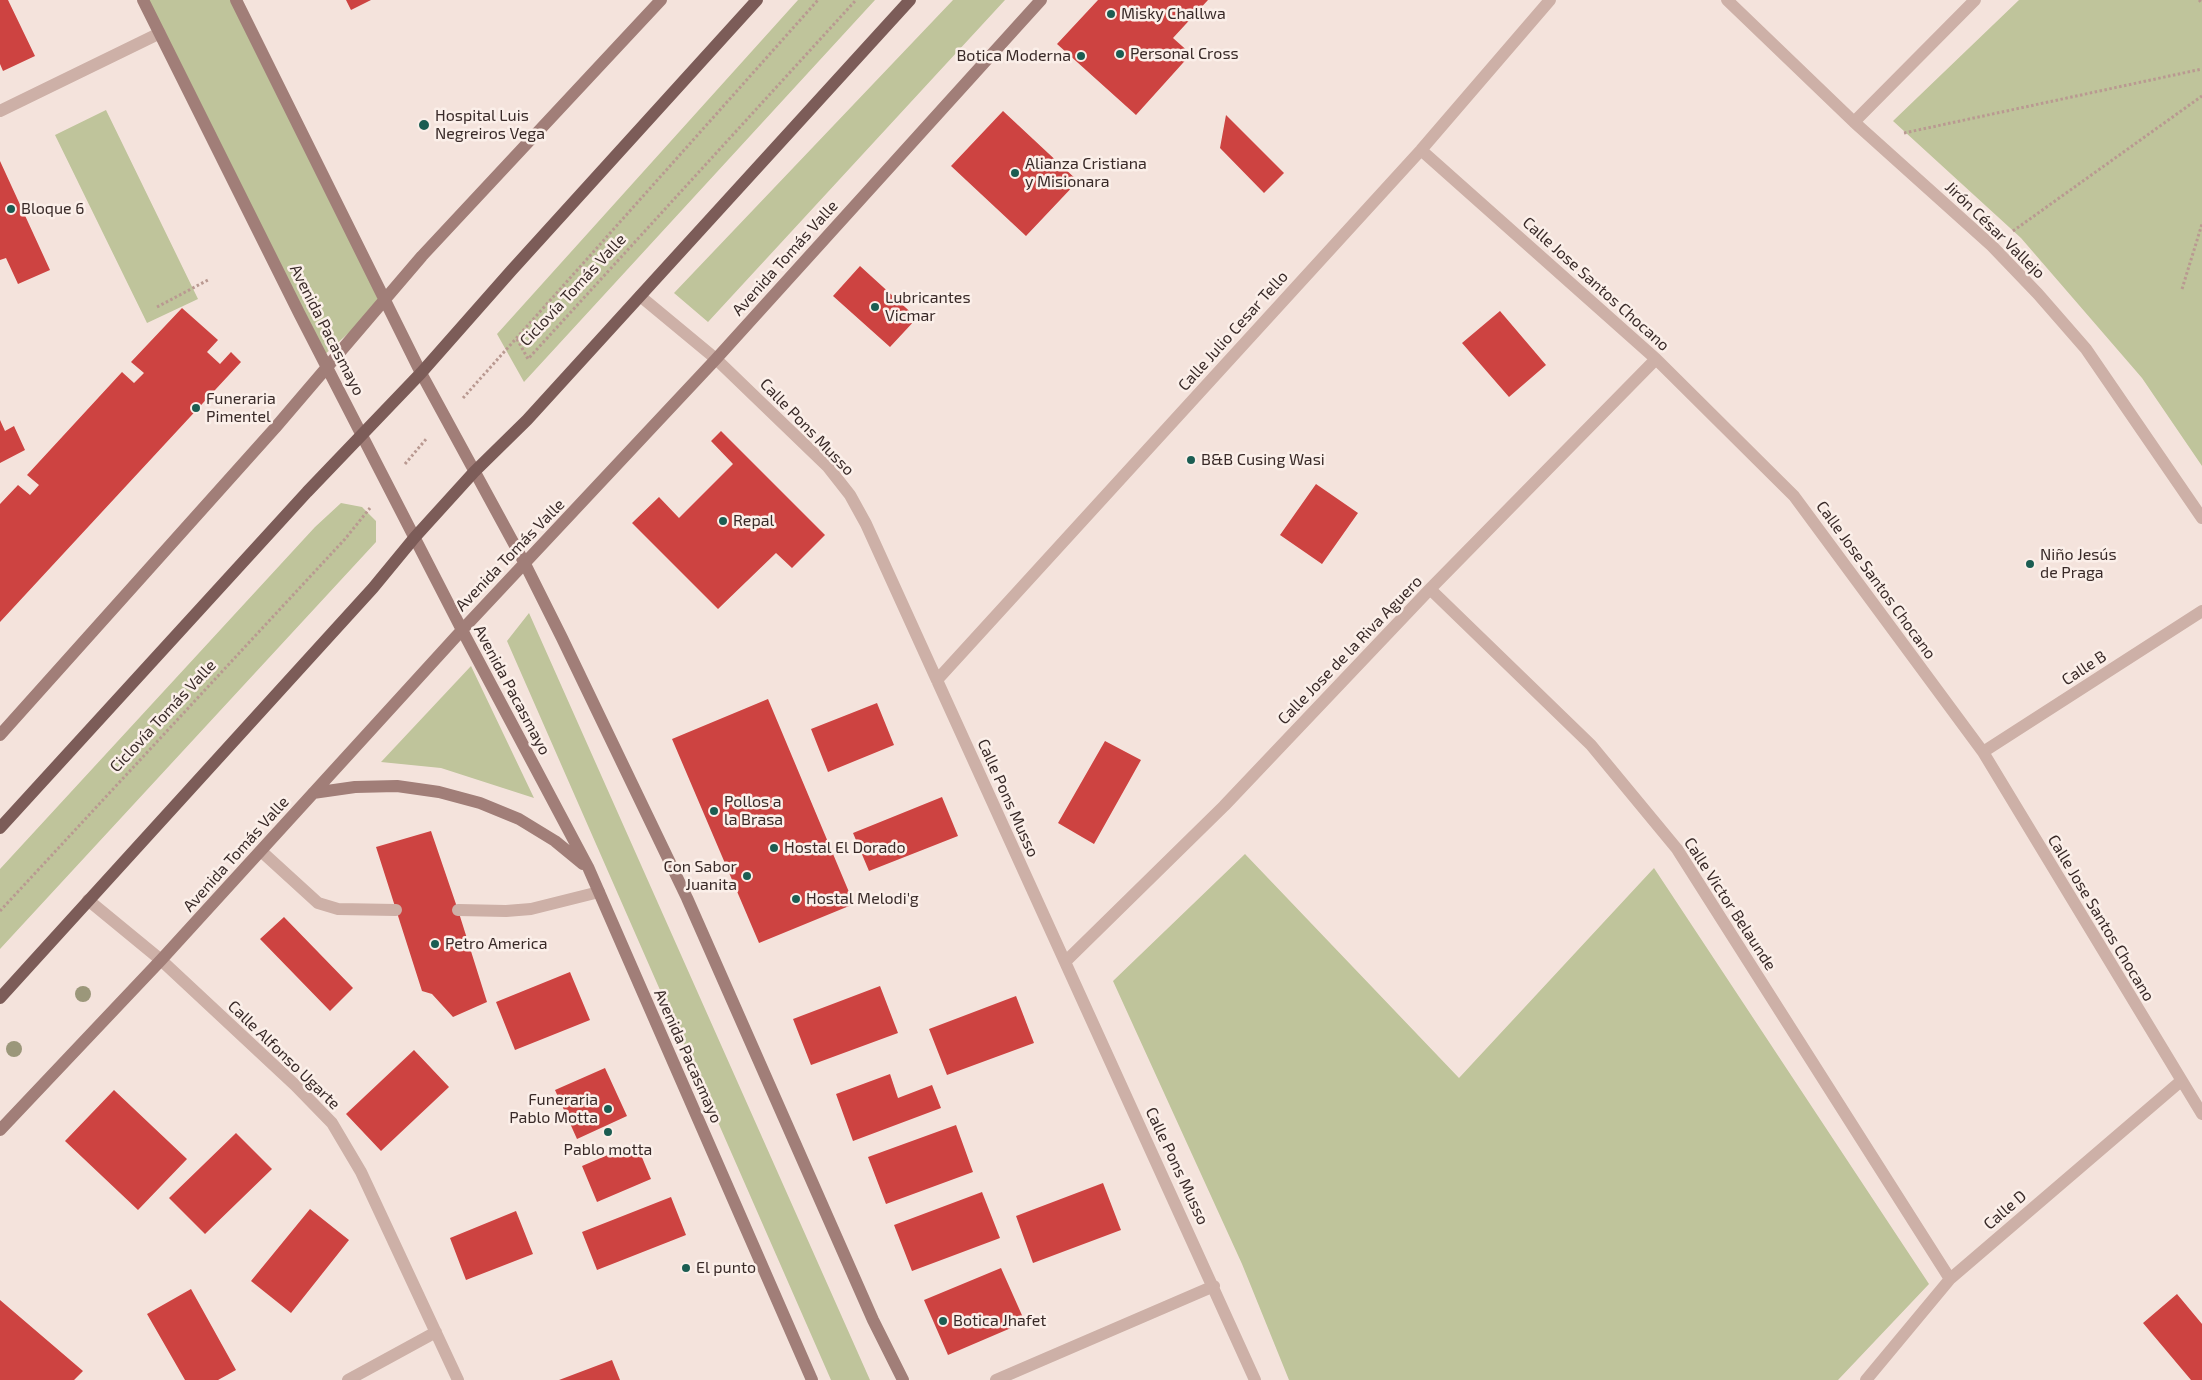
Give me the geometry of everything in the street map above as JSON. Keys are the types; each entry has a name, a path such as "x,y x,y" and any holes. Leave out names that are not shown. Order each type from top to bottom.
{"main road":[{"name":"Avenida Pacasmayo","path":"143,0 327,367 462,630 588,868 812,1380"},
{"path":"236,0 421,374 525,564 687,898 873,1320 903,1380"},
{"path":"0,735 275,428 422,256 661,0"},
{"path":"0,828 362,434 421,374 757,0"},
{"path":"0,998 368,594 415,537 474,472 527,420 910,0"},
{"name":"Avenida Tomás Valle","path":"0,1130 161,960 462,630 716,359 1041,0"},
{"path":"313,793 355,787 397,786 440,792 480,803 519,819 555,841 588,868"}],"street":[{"name":"Calle Julio Cesar Tello","path":"937,680 1421,150 1550,0"},
{"name":"Jirón César Vallejo","path":"1728,0 1854,122 1992,246 2038,294 2086,349 2202,518"},
{"path":"1854,122 1974,0"},
{"path":"0,111 160,33"},
{"name":"Calle Jose Santos Chocano","path":"1421,150 1656,359 1794,496 1983,752 2180,1081 2202,1114"},
{"name":"Calle Pons Musso","path":"640,296 716,359 828,467 850,495 866,524 1214,1286 1255,1380"},
{"name":"Calle Jose de la Riva Aguero","path":"1065,962 1224,806 1430,589 1656,359"},
{"name":"Calle Victor Belaunde","path":"1430,589 1591,745 1676,849 1950,1279"},
{"name":"Calle B","path":"1983,752 2202,611"},
{"path":"261,851 318,903 338,908 396,910"},
{"path":"458,910 506,911 531,909 599,892"},
{"name":"Calle Alfonso Ugarte","path":"88,900 161,960 295,1085 332,1123 361,1172 458,1380"},
{"name":"Calle D","path":"1866,1380 1950,1279 2180,1081"},
{"path":"996,1380 1214,1286"},
{"path":"348,1380 436,1332"}],"path":[{"name":"Ciclovía Tomás Valle","path":"818,0 517,339 528,359 856,0"},
{"path":"2199,0 2202,3"},
{"path":"1874,140 2202,69"},
{"path":"1992,246 2202,96"},
{"path":"2182,289 2202,224"},
{"path":"156,307 208,280"},
{"name":"Ciclovía Tomás Valle","path":"0,910 344,539"}],"green space":[{"path":"144,0 237,0 384,301 322,357"},
{"path":"798,0 875,0 524,382 497,334"},
{"path":"953,0 1005,0 708,322 674,293"},
{"path":"2019,0 2202,0 2202,466 2142,378 2021,238 1893,121"},
{"path":"106,110 198,299 147,323 55,135"},
{"path":"341,503 362,507 376,521 376,542 0,949 0,869 315,527"},
{"path":"529,613 870,1380 831,1380 507,641"},
{"path":"471,666 534,798 441,768 381,762"},
{"path":"1245,854 1459,1078 1654,868 1929,1284 1838,1380 1289,1380 1242,1264 1113,981"}],"building":[{"path":"0,0 8,0 35,56 3,71 0,64"},
{"path":"346,0 371,0 351,10"},
{"path":"1098,0 1208,0 1173,38 1191,54 1136,115 1057,44"},
{"name":"Alianza Cristiana y Misionara","path":"1003,111 1078,181 1026,236 951,166"},
{"path":"1226,115 1284,173 1264,193 1220,148"},
{"name":"Bloque 6","path":"0,161 50,270 18,284 6,258 0,260"},
{"name":"Lubricantes Vicmar","path":"860,266 917,318 890,347 833,296"},
{"path":"182,308 218,340 207,352 220,364 231,352 241,362 0,622 0,504 18,485 30,495 39,485 27,475 122,372 134,383 144,373 131,362"},
{"path":"1500,311 1546,365 1509,397 1462,343"},
{"path":"0,420 5,431 14,426 25,450 0,463"},
{"name":"Repal","path":"721,431 825,535 792,568 776,553 718,609 632,523 659,497 679,518 733,464 711,441"},
{"path":"1316,484 1358,513 1322,564 1280,535"},
{"path":"768,699 854,904 759,943 672,739"},
{"path":"877,703 894,745 828,772 811,729"},
{"path":"1105,741 1141,760 1094,844 1058,823"},
{"path":"942,797 958,836 869,871 853,833"},
{"path":"431,831 487,1002 453,1017 432,994 422,991 376,847"},
{"path":"284,917 353,988 330,1011 260,939"},
{"path":"570,972 590,1020 515,1050 496,1002"},
{"path":"880,986 898,1033 811,1065 793,1019"},
{"path":"1016,996 1034,1043 947,1075 929,1029"},
{"path":"414,1050 449,1087 381,1151 346,1114"},
{"path":"605,1068 627,1116 577,1139 555,1090"},
{"path":"890,1074 898,1098 932,1085 941,1108 853,1141 836,1094"},
{"path":"114,1090 187,1159 138,1210 65,1141"},
{"path":"956,1125 973,1172 886,1204 868,1157"},
{"path":"236,1133 272,1169 205,1234 169,1198"},
{"path":"636,1143 651,1179 597,1202 582,1166"},
{"path":"1103,1183 1121,1230 1033,1263 1016,1216"},
{"path":"982,1192 1000,1238 912,1271 894,1225"},
{"path":"671,1197 686,1235 597,1270 582,1232"},
{"path":"310,1209 349,1240 291,1313 251,1281"},
{"path":"516,1211 533,1254 466,1280 450,1238"},
{"path":"1001,1268 1025,1322 948,1355 924,1300"},
{"path":"191,1289 236,1370 218,1380 185,1380 147,1314"},
{"path":"2177,1294 2202,1324 2202,1380 2191,1380 2143,1323"},
{"path":"0,1300 83,1371 74,1380 0,1380"},
{"path":"612,1360 620,1380 559,1380"}],"place":[{"name":"Misky Challwa","path":"1111,14"},
{"name":"Personal Cross","path":"1120,54"},
{"name":"Botica Moderna","path":"1081,56"},
{"name":"Hospital Luis Negreiros Vega","path":"424,125"},
{"name":"Alianza Cristiana y Misionara","path":"1015,173"},
{"name":"Bloque 6","path":"11,209"},
{"name":"Lubricantes Vicmar","path":"875,307"},
{"name":"Funeraria Pimentel","path":"196,408"},
{"name":"B&B Cusing Wasi","path":"1191,460"},
{"name":"Repal","path":"723,521"},
{"name":"Niño Jesús de Praga","path":"2030,564"},
{"name":"Pollos a la Brasa","path":"714,811"},
{"name":"Hostal El Dorado","path":"774,848"},
{"name":"Con Sabor Juanita","path":"747,876"},
{"name":"Hostal Melodi'g","path":"796,899"},
{"name":"Petro America","path":"435,944"},
{"name":"Funeraria Pablo Motta","path":"608,1109"},
{"name":"Pablo motta","path":"608,1132"},
{"name":"El punto","path":"686,1268"},
{"name":"Botica Jhafet","path":"943,1321"}]}
